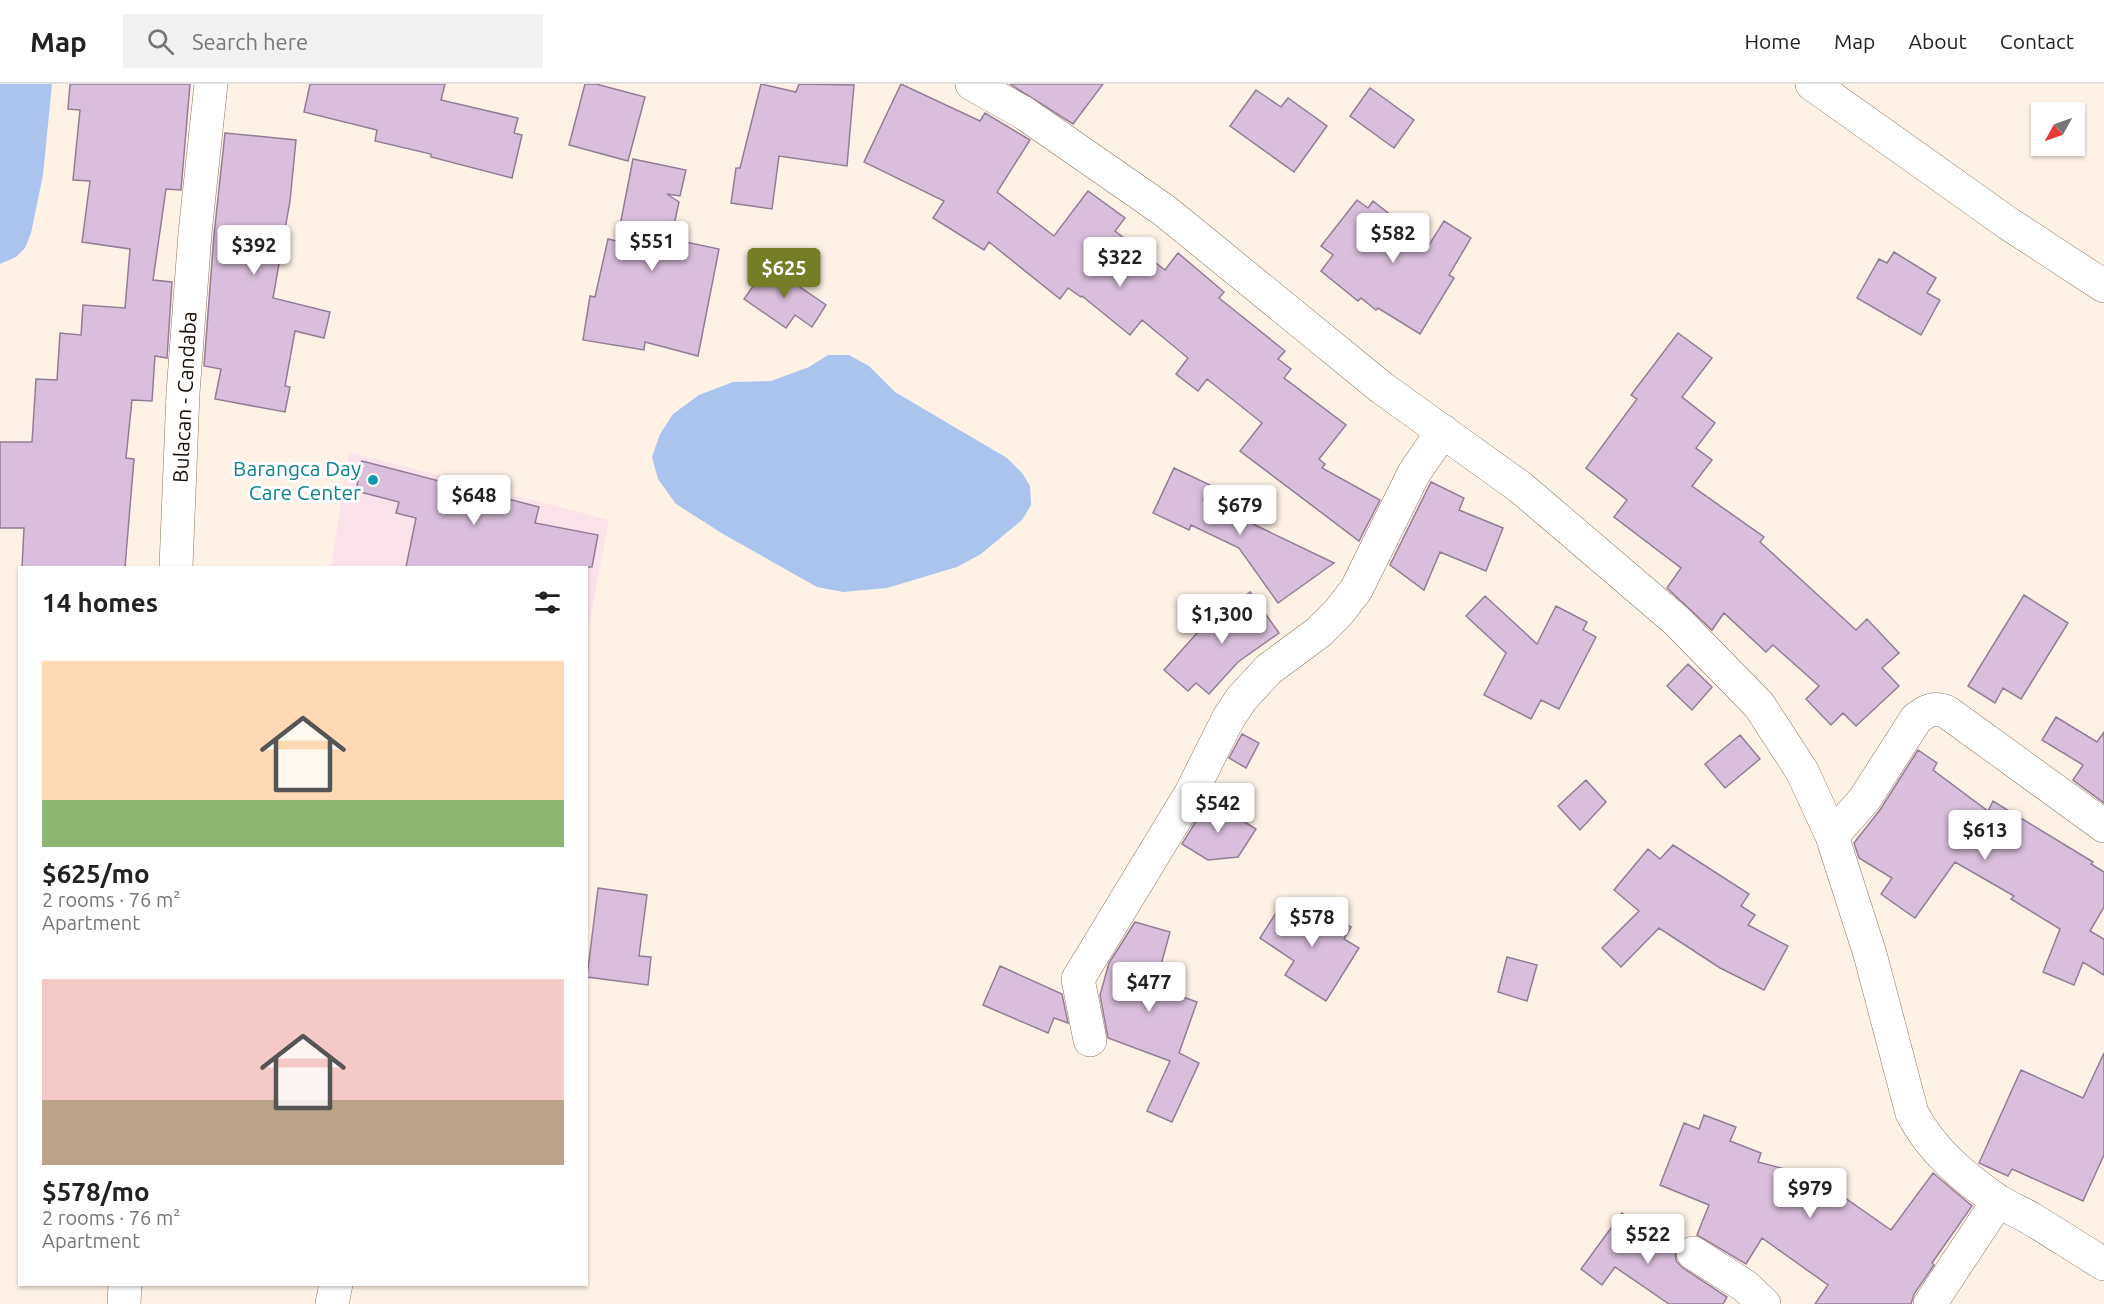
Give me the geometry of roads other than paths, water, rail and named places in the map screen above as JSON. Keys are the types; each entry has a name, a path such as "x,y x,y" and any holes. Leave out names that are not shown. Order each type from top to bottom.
{"street":[{"name":"Bulacan - Candaba","path":"176,566 183,393 194,244 211,84"},
{"path":"972,84 1024,113 1165,211 1382,388 1520,487 1677,621 1726,669 1759,705 1802,771 1832,836 1870,954 1912,1113 1933,1147 1998,1201 2028,1216 2104,1264"},
{"path":"1812,84 2009,224 2104,286"},
{"path":"1090,1040 1078,979 1191,793 1228,719 1242,698 1269,669 1319,632 1356,590 1414,473 1443,431"},
{"path":"1832,836 1864,800 1916,718 1925,711 1936,708 1947,712 2104,826"},
{"path":"1930,1304 1998,1201"},
{"path":"1694,1253 1745,1286 1764,1304"},
{"path":"124,1304 125,1286"},
{"path":"332,1304 336,1286"}],"water":[{"path":"0,84 52,84 43,175 31,233 25,248 16,257 0,264"},
{"path":"828,355 849,355 869,366 895,392 1007,458 1022,473 1030,486 1031,505 1022,520 981,554 957,567 887,588 843,592 817,587 723,534 676,504 658,479 652,457 660,434 673,414 699,395 733,382 771,381 809,367"}],"place":[{"name":"Barangca Day Care Center","path":"373,480"}]}
